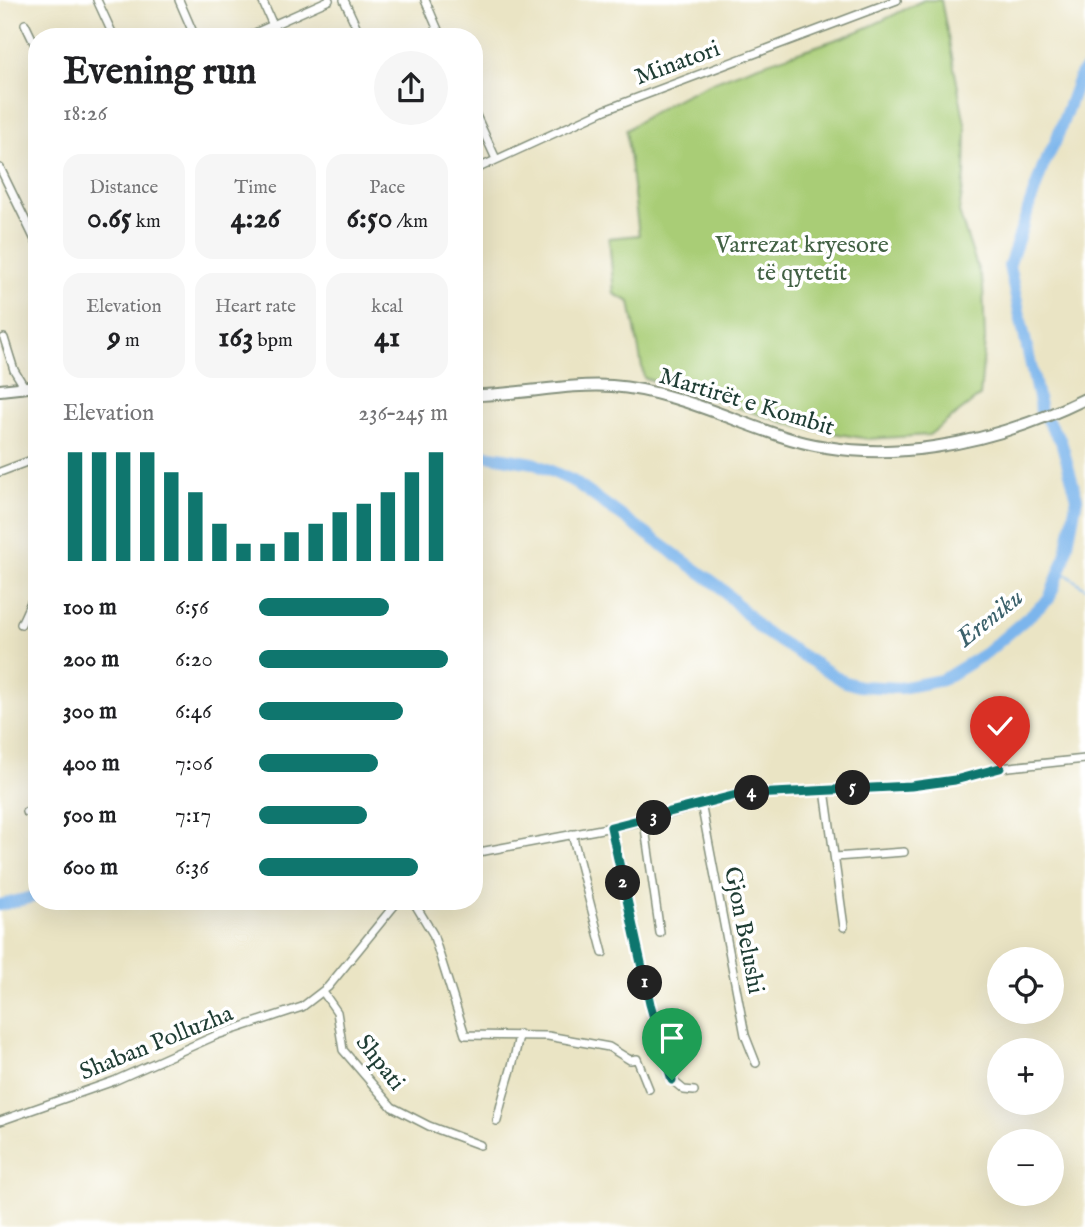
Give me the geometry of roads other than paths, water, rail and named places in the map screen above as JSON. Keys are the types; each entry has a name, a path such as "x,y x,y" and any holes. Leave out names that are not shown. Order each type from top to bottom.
{"main road":[{"name":"Martirët e Kombit","path":"483,394 612,386 659,394 784,437 855,453 904,451 1006,430 1085,400"},
{"path":"0,390 28,387"}],"street":[{"path":"97,0 110,28"},
{"path":"179,0 191,28"},
{"path":"261,0 274,28"},
{"path":"266,28 329,0"},
{"path":"344,0 357,28"},
{"path":"425,0 437,28"},
{"name":"Minatori","path":"483,165 605,110 897,0"},
{"path":"25,24 28,30"},
{"path":"483,132 495,159"},
{"path":"0,168 28,226"},
{"path":"4,338 14,370 24,388"},
{"path":"0,472 28,461"},
{"path":"22,624 28,611"},
{"path":"483,851 644,821 701,803 756,792 911,786 955,780 1000,768 1085,759"},
{"path":"825,790 844,928"},
{"name":"Gjon Belushi","path":"701,803 745,1035 756,1063"},
{"path":"644,821 660,933"},
{"path":"611,827 650,1004 672,1080 684,1090 694,1091"},
{"path":"572,834 603,953"},
{"path":"835,857 904,852"},
{"path":"323,992 391,910"},
{"path":"418,910 433,934 465,1035 519,1034 609,1047 630,1060 637,1059 649,1089"},
{"name":"Shaban Polluzha","path":"0,1121 114,1081 217,1035 283,1016 323,992"},
{"name":"Shpati","path":"323,992 337,1012 343,1050 392,1107 429,1126 480,1145"},
{"path":"497,1121 503,1093 515,1062 519,1034"}],"waterway":[{"name":"Ereniku","path":"483,455 533,463 573,481 719,586 763,631 845,682 859,686 900,688 942,680 986,653 1049,599 1065,558 1077,498 1061,441 1041,411 1009,266 1043,166 1055,143 1080,75 1085,70"},
{"path":"1059,569 1085,588"},
{"name":"Ereniku","path":"0,905 28,898"}],"park label":[{"name":"Varrezat kryesore të qytetit","path":"802,258"}]}
